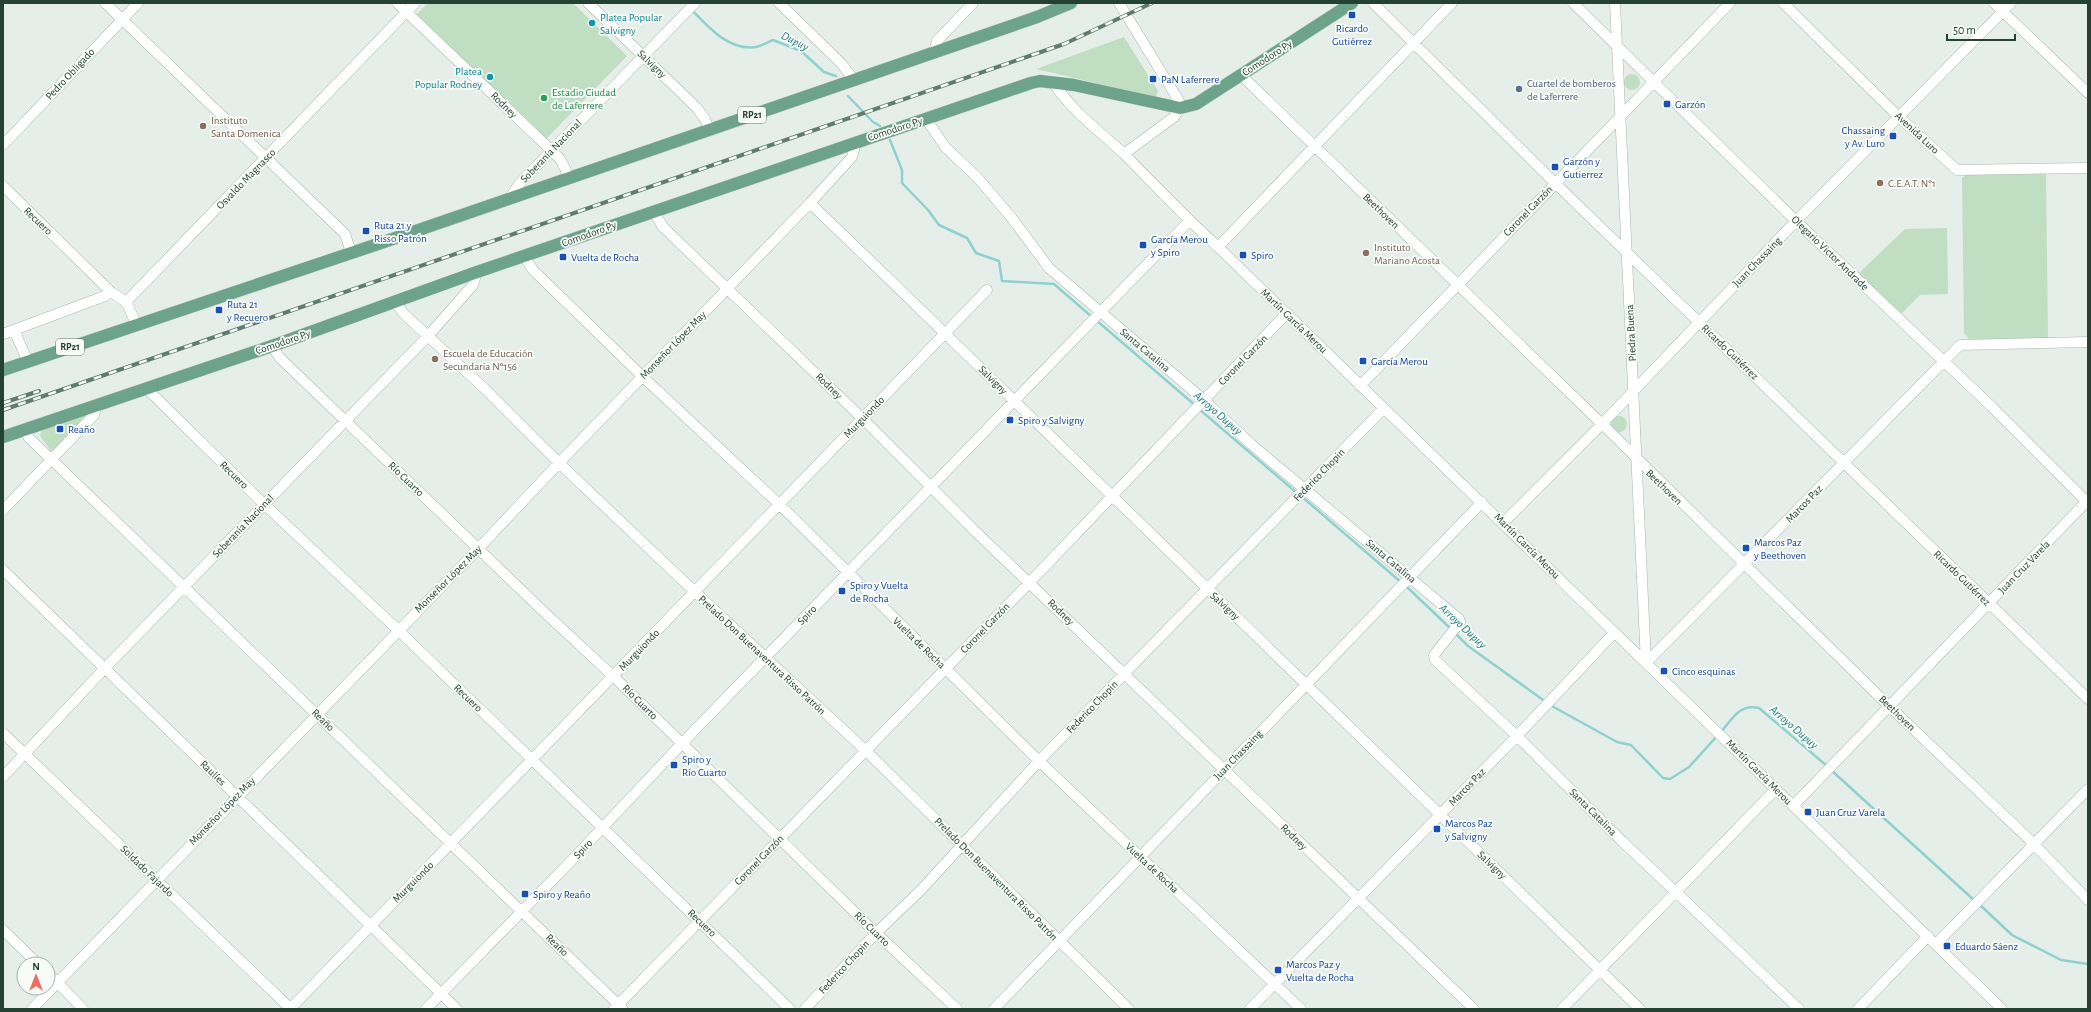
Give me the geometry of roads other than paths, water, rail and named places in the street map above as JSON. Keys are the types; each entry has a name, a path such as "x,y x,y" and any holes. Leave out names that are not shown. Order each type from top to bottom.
{"main road":[{"name":"RP21","path":"3,370 934,53 1071,3"},
{"name":"Comodoro Py","path":"3,437 272,346 477,272 654,211 1031,83 1040,81 1053,82 1180,108 1196,104 1352,3"}],"street":[{"path":"105,3 344,234 351,252"},
{"name":"Pedro Obligado","path":"3,145 138,3"},
{"name":"Rodney","path":"397,3 552,151 563,164 570,178"},
{"name":"Osvaldo Magnasco","path":"126,302 267,158 415,3"},
{"name":"Salvigny","path":"588,3 697,108 705,119 709,130"},
{"name":"Soberanía Nacional","path":"510,198 519,184 642,55 695,3"},
{"path":"779,3 841,63 854,80"},
{"path":"1119,3 1179,101 1180,108"},
{"name":"Ricardo Gutiérrez","path":"1373,3 1555,183 2088,699"},
{"path":"1218,246 1452,3"},
{"name":"Olegario Victor Andrade","path":"1573,3 1796,221 1944,361 2087,502"},
{"name":"Piedra Buena","path":"1615,3 1646,663"},
{"name":"Coronel Garzón","path":"1360,386 1730,3"},
{"name":"Avenida Luro","path":"1783,3 1899,117 1957,170 2088,168"},
{"path":"1994,3 2088,94"},
{"name":"Juan Chassaing","path":"1504,523 1634,391 1796,221 2011,3"},
{"path":"934,53 937,41 970,4"},
{"name":"Beethoven","path":"1240,75 1602,424 1637,461 1745,564 1889,706 2034,844 2088,900"},
{"name":"Martín García Merou","path":"1053,82 1063,98 1124,154 1189,221 1218,246 1360,386 1504,523 1614,633 1710,724 1775,790 2002,1009"},
{"name":"Comodoro Py","path":"1124,154 1174,116 1180,108"},
{"name":"Santa Catalina","path":"926,119 946,148 977,177 1006,212 1044,263 1099,314 1203,401 1407,578 1459,619 1460,622 1434,655 1435,660 1517,736 1676,893 1798,1009"},
{"name":"Monseñor López May","path":"32,1009 236,796 478,549 810,203 852,157 856,142"},
{"name":"Recuero","path":"3,186 111,292 126,302"},
{"name":"Salvigny","path":"810,203 1113,494 1208,590 1308,683 1640,1009"},
{"name":"Rodney","path":"654,211 663,227 863,419 977,533 1030,582 1474,1009"},
{"name":"Spiro","path":"426,1009 603,828 1014,400 1189,221"},
{"name":"Vuelta de Rocha","path":"524,256 533,270 643,377 780,505 847,573 946,668 1039,761 1301,1009"},
{"name":"Soberanía Nacional","path":"3,777 105,668 428,336 473,285 477,272"},
{"name":"Murguiondo","path":"291,1009 987,290"},
{"path":"28,362 7,331 105,296 111,292"},
{"path":"126,302 137,325"},
{"name":"Prelado Don Buenaventura Risso Patrón","path":"395,302 404,314 484,388 559,463 865,750 1129,1009"},
{"name":"Coronel Garzón","path":"619,1007 865,750 1030,582 1286,313"},
{"name":"Marcos Paz","path":"1646,663 1960,345 2088,342"},
{"name":"Río Cuarto","path":"272,346 280,358 345,421 613,676 876,933 957,1009"},
{"name":"Recuero","path":"146,388 264,504 398,630 790,1009"},
{"path":"3,510 94,414 97,404"},
{"name":"Federico Chopin","path":"805,1009 876,933 920,890 1039,761 1208,590 1384,408"},
{"name":"Reaño","path":"25,430 30,438 450,844 522,911 619,1007"},
{"name":"Juan Chassaing","path":"994,1009 1058,940 1482,502"},
{"name":"Juan Cruz Varela","path":"1793,806 2087,502"},
{"name":"Raulíes","path":"3,570 457,1009"},
{"name":"Marcos Paz","path":"1250,1009 1517,736 1614,633"},
{"name":"Soldado Fajardo","path":"3,733 291,1009"},
{"path":"1936,944 2088,789"},
{"path":"1562,1009 1775,790"},
{"path":"3,930 30,956"},
{"path":"1858,1009 1928,936"},
{"path":"57,982 83,1009"}],"waterway":[{"name":"Dupuy","path":"691,9 712,30 728,41 746,47 756,47 773,40 801,51 824,72 836,76"},
{"name":"Arroyo Dupuy","path":"848,96 873,122 880,126"},
{"name":"Arroyo Dupuy","path":"890,140 902,170 902,183 928,210 939,225 967,238 976,253 999,261 1002,281 1054,284 1092,317"},
{"name":"Arroyo Dupuy","path":"1096,320 1196,406"},
{"name":"Arroyo Dupuy","path":"1199,409 1297,493"},
{"name":"Arroyo Dupuy","path":"1301,496 1402,583"},
{"name":"Arroyo Dupuy","path":"1406,586 1451,629"},
{"name":"Arroyo Dupuy","path":"1455,633 1468,646 1546,702"},
{"name":"Arroyo Dupuy","path":"1550,705 1617,742 1631,745 1663,778 1670,779 1689,767 1718,735"},
{"name":"Arroyo Dupuy","path":"1721,732 1733,717 1741,710 1752,707 1759,708 1827,766"},
{"name":"Arroyo Dupuy","path":"1831,770 1975,901"},
{"name":"Arroyo Dupuy","path":"1979,904 2012,935 2061,960 2088,964"}],"railway":[{"path":"3,410 1064,44 1152,3"},
{"path":"3,403 39,391"}],"place":[{"name":"Ricardo Gutiérrez","path":"1352,15"},
{"name":"Platea Popular Salvigny","path":"592,23"},
{"name":"Platea Popular Rodney","path":"490,77"},
{"name":"PaN Laferrere","path":"1153,79"},
{"name":"Cuartel de bomberos de Laferrere","path":"1519,89"},
{"name":"Estadio Ciudad de Laferrere","path":"544,98"},
{"name":"Garzón","path":"1667,104"},
{"name":"Instituto Santa Domenica","path":"203,126"},
{"name":"Chassaing y Av. Luro","path":"1893,136"},
{"name":"Garzón y Gutierrez","path":"1555,167"},
{"name":"C.E.A.T. Nº1","path":"1880,183"},
{"name":"Ruta 21 y Risso Patrón","path":"366,231"},
{"name":"García Merou y Spiro","path":"1143,245"},
{"name":"Instituto Mariano Acosta","path":"1366,253"},
{"name":"Spiro","path":"1243,255"},
{"name":"Vuelta de Rocha","path":"563,257"},
{"name":"Ruta 21 y Recuero","path":"219,310"},
{"name":"Escuela de Educación Secundaria Nº156","path":"435,359"},
{"name":"García Merou","path":"1363,361"},
{"name":"Spiro y Salvigny","path":"1010,420"},
{"name":"Reaño","path":"60,429"},
{"name":"Marcos Paz y Beethoven","path":"1746,548"},
{"name":"Spiro y Vuelta de Rocha","path":"842,591"},
{"name":"Cinco esquinas","path":"1664,671"},
{"name":"Spiro y Río Cuarto","path":"674,765"},
{"name":"Juan Cruz Varela","path":"1808,812"},
{"name":"Marcos Paz y Salvigny","path":"1437,829"},
{"name":"Spiro y Reaño","path":"525,894"},
{"name":"Eduardo Sáenz","path":"1947,946"},
{"name":"Marcos Paz y Vuelta de Rocha","path":"1278,970"}]}
